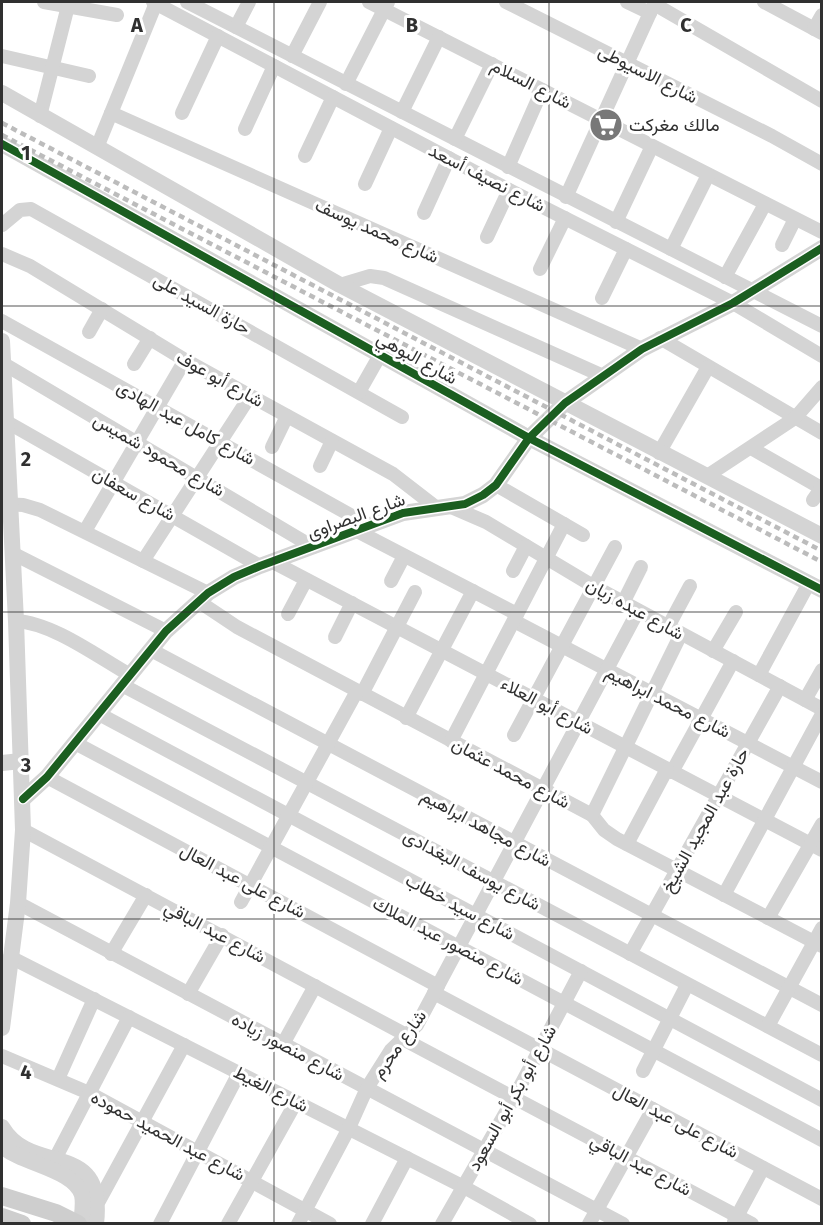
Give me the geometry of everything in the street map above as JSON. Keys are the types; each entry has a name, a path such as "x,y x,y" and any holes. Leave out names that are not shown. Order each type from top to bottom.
{"main road":[{"path":"2,1196 56,1213 79,1224"},
{"path":"2,1217 22,1224"}],"street":[{"path":"44,2 69,3 117,15"},
{"path":"98,145 154,2"},
{"name":"شارع نصيف أسعد","path":"154,2 449,159 732,303 822,356"},
{"name":"شارع نصيف أسعد","path":"186,2 822,326"},
{"path":"236,27 249,2"},
{"path":"292,56 320,2"},
{"name":"شارع السلام","path":"369,2 386,5 439,37 822,232"},
{"name":"شارع الاسيوطى","path":"506,2 772,136 822,164"},
{"path":"627,2 653,6 822,101"},
{"path":"764,2 818,31 822,15"},
{"path":"40,116 69,3"},
{"path":"346,84 386,5"},
{"path":"566,197 653,6"},
{"path":"182,113 218,36"},
{"path":"402,112 439,37"},
{"path":"2,56 89,76"},
{"path":"455,139 492,64"},
{"path":"245,129 274,66"},
{"path":"508,166 542,90"},
{"name":"شارع البوهي","path":"2,93 40,116 98,145 340,285 822,536"},
{"path":"305,156 333,97"},
{"name":"شارع محمد يوسف","path":"111,112 642,349"},
{"path":"365,184 391,128"},
{"name":"شارع البوهي","path":"2,144 529,438 815,587"},
{"path":"616,222 652,146"},
{"path":"424,213 449,159"},
{"path":"670,249 708,175"},
{"path":"487,237 509,190"},
{"path":"725,277 765,204"},
{"name":"حارة السيد على","path":"2,225 20,210 31,209 402,417"},
{"path":"540,269 565,218"},
{"path":"782,245 795,219"},
{"path":"602,298 626,249"},
{"name":"شارع البصراوى","path":"22,799 47,777 166,631 203,597 234,577 403,513 465,504 483,495 496,484 529,438 565,403 660,338 732,303 819,252"},
{"name":"شارع أبو عوف","path":"2,254 30,266 185,360 393,474 443,507"},
{"path":"340,285 370,276 384,278 603,376"},
{"path":"89,332 102,309"},
{"name":"شارع كامل عبد الهادى","path":"2,321 220,442 364,529"},
{"path":"134,364 150,338"},
{"path":"660,338 822,433"},
{"path":"2,341 7,422 5,504 12,553 16,621 23,830 18,903 2,1028"},
{"path":"359,392 380,355"},
{"path":"85,531 185,360"},
{"name":"شارع محمود شميس","path":"4,364 313,547"},
{"path":"659,453 708,367"},
{"path":"707,476 795,418 822,387"},
{"path":"143,561 250,396"},
{"path":"272,447 286,416"},
{"name":"شارع سعفان","path":"7,422 172,515 266,564"},
{"path":"320,466 332,441"},
{"path":"751,448 819,492"},
{"path":"496,484 583,535"},
{"name":"شارع محمد عثمان","path":"5,504 40,510 143,561 203,597 237,627 592,815 604,830 627,844 818,944"},
{"name":"شارع عبده زيان","path":"443,507 486,522 623,603 822,709"},
{"path":"451,741 564,524"},
{"name":"شارع محمد ابراهيم","path":"364,529 404,556 473,591 561,646 822,782"},
{"path":"513,571 526,546"},
{"path":"514,735 615,547"},
{"path":"12,553 166,631"},
{"path":"391,581 404,556"},
{"name":"شارع أبو العلاء","path":"266,564 306,579 816,847"},
{"path":"623,603 641,567"},
{"path":"288,614 306,579"},
{"path":"668,627 690,586"},
{"path":"759,675 815,587"},
{"path":"406,718 473,591"},
{"path":"242,902 328,744 415,592"},
{"path":"335,637 352,603"},
{"name":"شارع محرم","path":"298,1224 349,1128 367,1088 391,1050 405,1037 436,989 477,916 638,611"},
{"path":"713,651 736,612"},
{"name":"شارع يوسف البغدادى","path":"16,621 36,624 51,630 126,680 307,783 822,1055"},
{"path":"592,815 681,634"},
{"name":"شارع مجاهد ابراهيم","path":"151,650 822,1005"},
{"path":"627,844 733,661"},
{"path":"805,700 822,670"},
{"name":"حارة عبد المجيد الشيخ","path":"630,954 780,686"},
{"name":"شارع سيد خطاب","path":"99,714 822,1100"},
{"path":"724,895 822,714"},
{"name":"شارع منصور عبد الملاك","path":"75,743 822,1140"},
{"path":"2,763 21,761"},
{"name":"شارع على عبد العال","path":"47,777 250,885 540,1049 763,1168 821,1196"},
{"path":"768,918 816,847 822,824"},
{"name":"شارع عبد الباقي","path":"23,830 315,986 514,1098 626,1157 735,1220 752,1224"},
{"path":"111,954 146,895"},
{"name":"شارع منصور زياده","path":"18,903 623,1224"},
{"path":"768,1026 789,988 818,944 822,928"},
{"path":"188,994 222,936"},
{"name":"شارع الغيط","path":"10,957 462,1186 524,1222"},
{"name":"شارع أبو بكر أبو السعود","path":"442,1224 514,1098 581,971"},
{"path":"643,1071 687,985"},
{"path":"283,1044 315,986"},
{"path":"58,1079 94,999"},
{"path":"55,1159 129,1017"},
{"path":"99,1201 184,1045"},
{"name":"شارع عبد الحميد حموده","path":"2,1056 89,1093 330,1224"},
{"path":"160,1224 239,1073"},
{"path":"228,1224 296,1102"},
{"path":"589,1224 653,1109"},
{"path":"2,1127 19,1145 85,1172 95,1184 99,1201 96,1224"},
{"path":"2,1146 15,1156 72,1180 83,1199 79,1224"},
{"path":"372,1224 407,1158"},
{"path":"735,1220 763,1168"}],"railway":[{"path":"2,123 822,551"},
{"path":"2,135 822,562"}],"cycle path":[{"path":"2,144 529,438 822,590"},
{"path":"23,799 47,777 166,631 208,593 234,577 260,566 403,513 465,504 483,495 496,485 529,438 565,403 642,349 733,303 822,248"}],"place":[{"name":"مالك مغركت","path":"606,125"}]}
